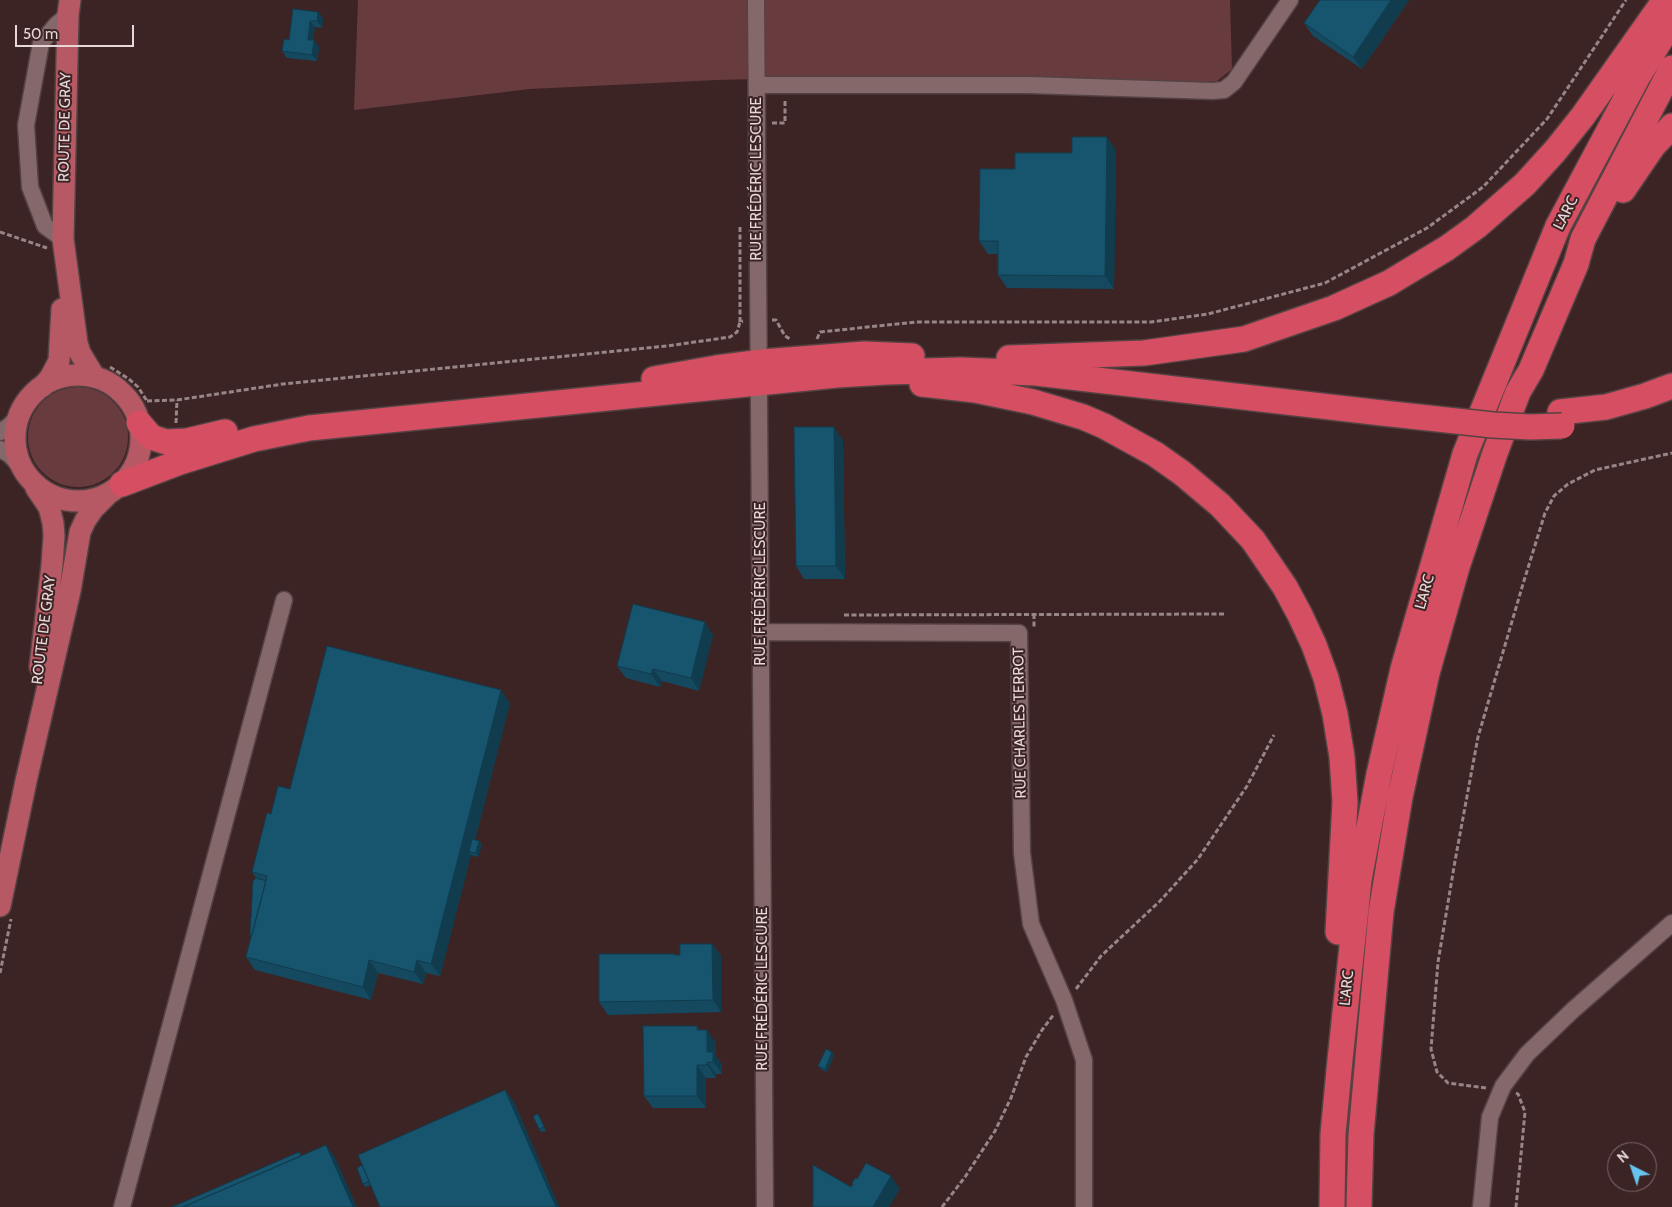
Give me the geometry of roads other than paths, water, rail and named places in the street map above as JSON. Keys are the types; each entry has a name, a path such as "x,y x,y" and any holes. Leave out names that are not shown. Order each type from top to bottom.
{"highway":[{"path":"994,359 1144,353 1244,339 1320,314 1389,283 1447,248 1476,227 1525,184 1583,116 1665,0"},
{"name":"L'ARC","path":"1331,1207 1336,1106 1359,880 1379,774 1403,669 1465,454 1558,226 1637,78 1672,20"},
{"name":"L'ARC","path":"1359,1207 1361,1135 1381,912 1400,797 1428,673 1457,567 1495,453 1518,392 1531,370 1576,264 1580,245 1672,68"},
{"path":"1580,245 1603,229 1620,194 1653,146 1672,126"},
{"path":"838,366 864,354 994,359 1088,366 1383,406"},
{"path":"838,366 1033,402 1060,409 1104,426 1155,454 1209,495 1232,516 1253,540 1285,587 1314,644 1326,678 1335,714 1342,757 1345,802 1330,1093 1331,1207"},
{"path":"114,489 180,462 245,442 309,428 640,395 663,387 741,376 749,373 838,366 1027,373 1383,406 1512,413 1601,422 1648,410 1672,401"},
{"path":"145,410 151,437 161,442 169,438 196,439 282,419 624,383 716,368 759,373"},
{"path":"1561,419 1646,396 1672,386"}],"main road":[{"name":"ROUTE DE GRAY","path":"43,386 53,374 59,361 64,246 69,7"},
{"name":"ROUTE DE GRAY","path":"64,246 78,348 99,369"},
{"path":"99,369 126,397 136,413 145,410 140,450 134,468 114,489 88,501 69,501 49,495 26,475 14,446 15,426 22,406 36,390 53,379 99,369"},
{"name":"ROUTE DE GRAY","path":"6,911 26,781 54,536 54,526 49,507 43,495 26,475"},
{"name":"ROUTE DE GRAY","path":"26,781 70,591 80,532 93,509 114,489"}],"street":[{"name":"RUE FRÉDÉRIC LESCURE","path":"756,0 765,1207"},
{"path":"757,85 1028,85 1213,92 1224,90 1234,82 1290,0"},
{"path":"64,246 45,226 30,187 26,125 41,42 69,7"},
{"path":"0,432 19,416"},
{"path":"0,449 10,455 26,475"},
{"path":"122,1207 284,600"},
{"name":"RUE CHARLES TERROT","path":"762,632 1019,633 1022,853 1031,924 1064,1000 1084,1060 1084,1207"},
{"path":"1481,1207 1490,1117 1503,1086 1527,1054 1573,1010 1672,923"}]}
